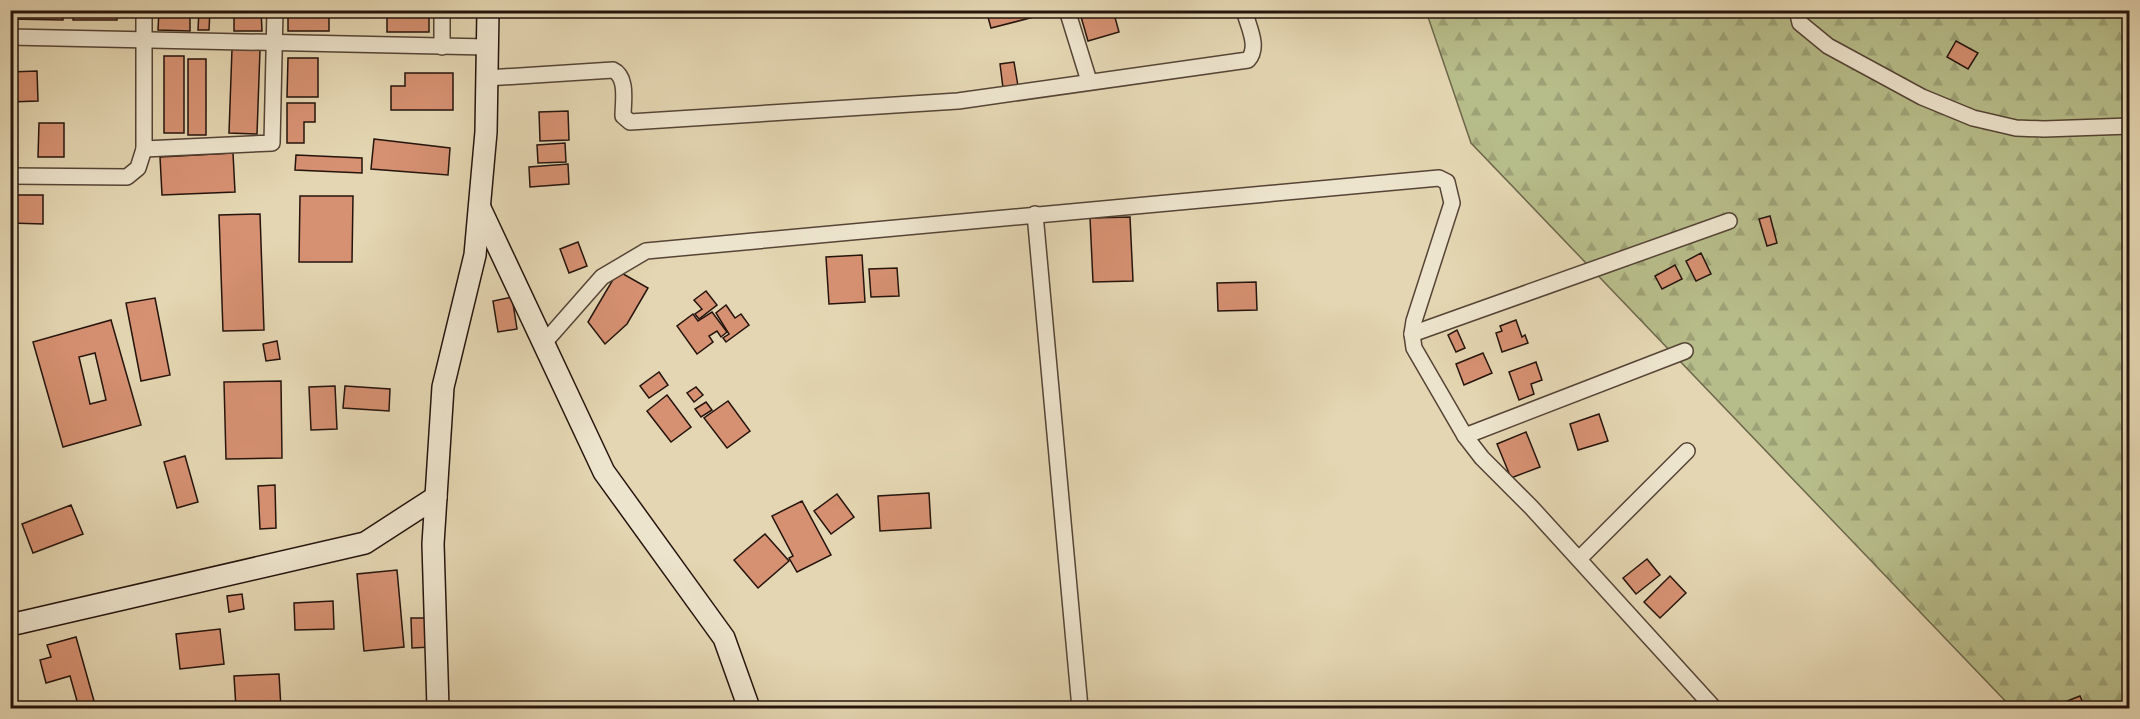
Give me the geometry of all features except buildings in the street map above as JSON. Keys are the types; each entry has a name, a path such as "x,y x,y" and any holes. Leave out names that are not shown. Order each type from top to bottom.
{"street":[{"path":"10,176 127,177 138,168 144,149 144,10"},
{"path":"144,149 272,142 275,10"},
{"path":"442,10 442,47"},
{"path":"438,708 433,544 443,387 476,255 486,132 488,10"},
{"path":"1067,10 1089,81"},
{"path":"487,78 613,70 622,79 623,116 630,122 958,101 1248,60 1253,54 1254,45 1244,10"},
{"path":"1797,10 1800,23 1828,46 1922,97 1973,118 2016,128 2130,126"},
{"path":"10,37 487,48"},
{"path":"543,344 602,277 646,251 1439,178 1447,182 1452,203 1412,333 1414,348 1465,436 1492,469 1579,559 1714,708"},
{"path":"479,208 604,472 724,638 748,708"},
{"path":"1035,214 1080,708"},
{"path":"1412,333 1729,221"},
{"path":"1465,436 1685,351"},
{"path":"1579,559 1687,451"},
{"path":"10,625 365,543 436,497"}],"green space":[{"path":"1426,11 2129,11 2129,708 2012,708 1471,143"}]}
